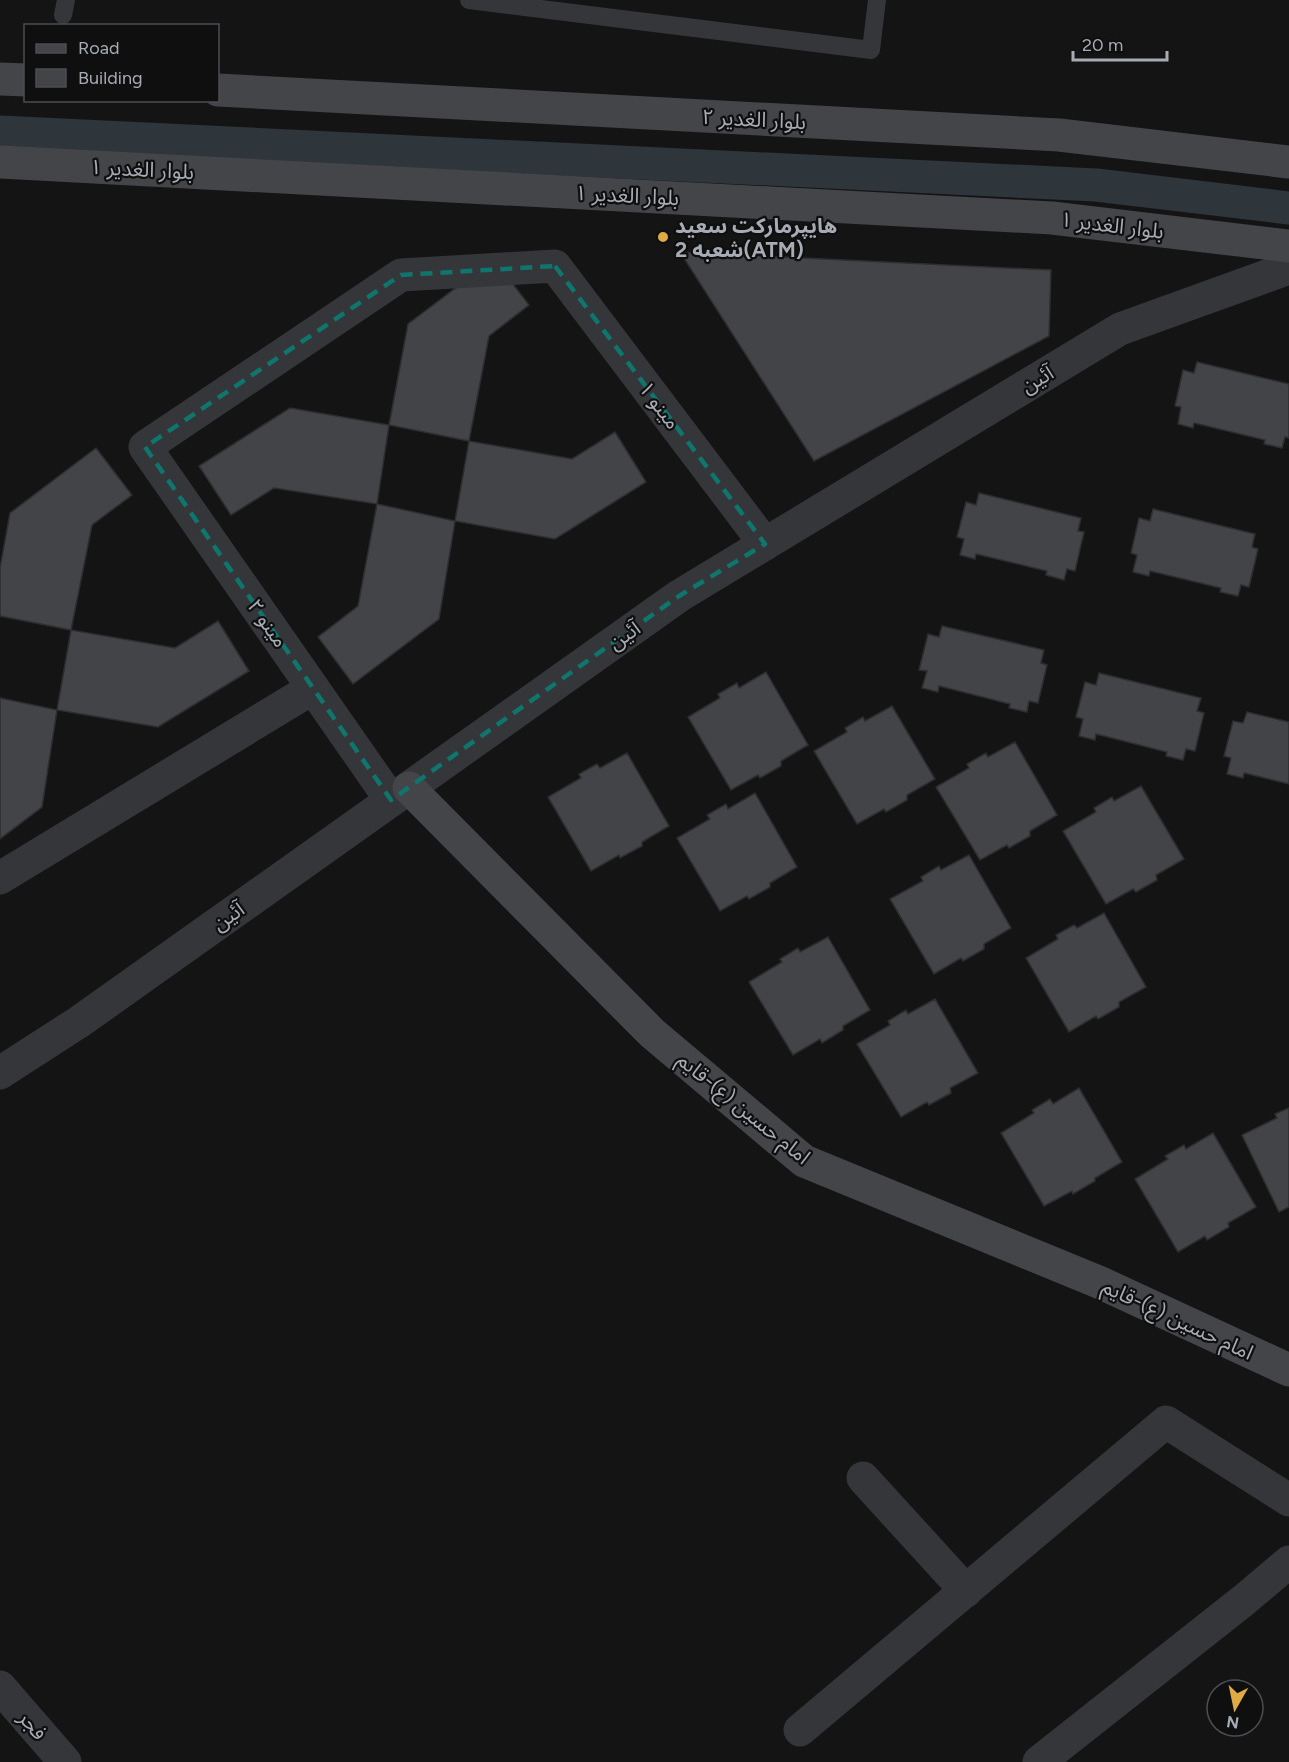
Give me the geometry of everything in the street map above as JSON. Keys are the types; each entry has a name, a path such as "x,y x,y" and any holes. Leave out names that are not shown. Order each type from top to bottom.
{"street":[{"path":"0,79 24,81"},
{"name":"بلوار الغدیر ۲","path":"219,90 1059,135 1289,162"},
{"name":"بلوار الغدیر ۱","path":"0,162 1052,218 1289,246"},
{"name":"مینو ۲","path":"400,794 313,688 145,447 401,275 555,266"},
{"name":"مینو ۱","path":"555,266 765,544"},
{"name":"آئین","path":"4,1061 79,1022 679,596 1120,329 1289,268"},
{"path":"0,878 313,688"},
{"name":"امام حسین (ع)-قایم","path":"400,794 652,1033 804,1161 1101,1283 1289,1370"},
{"path":"800,1730 1166,1422 1289,1500"},
{"path":"863,1478 966,1591"},
{"path":"1039,1762 1289,1562"},
{"name":"فجر","path":"0,1688 65,1762"}],"lane":[{"path":"469,0 511,3 871,50 877,0"}],"highlighted area":[{"path":"555,266 765,544 679,596 391,800 145,447 401,275"}],"building":[{"path":"680,252 1051,270 1049,336 814,461"},
{"path":"494,259 529,305 489,336 469,441 389,425 408,324"},
{"path":"1197,362 1289,384 1289,438 1285,437 1282,448 1264,444 1265,440 1194,423 1193,428 1178,424 1181,407 1175,406 1183,370 1194,373"},
{"path":"290,408 389,425 377,504 274,488 231,515 199,466"},
{"path":"615,432 646,482 555,539 455,521 469,441 572,459"},
{"path":"96,448 132,495 92,525 71,630 0,616 0,568 10,513"},
{"path":"979,493 1081,518 1078,531 1084,532 1075,571 1067,569 1064,580 1046,575 1047,571 976,554 975,559 960,555 964,539 957,537 966,502 976,505"},
{"path":"377,504 455,521 439,619 353,684 318,637 358,606"},
{"path":"1153,509 1255,534 1252,547 1258,549 1249,587 1241,585 1238,596 1220,592 1221,588 1150,571 1149,576 1133,572 1137,555 1131,553 1139,518 1150,521"},
{"path":"218,621 249,671 158,727 57,710 71,630 175,648"},
{"path":"942,626 1044,650 1041,663 1047,665 1038,703 1029,701 1027,712 1009,708 1010,704 939,686 938,692 922,688 927,671 919,670 928,634 939,637"},
{"path":"766,672 808,745 781,761 781,766 760,778 758,775 731,790 688,717 720,698 718,694 737,683 739,688"},
{"path":"1099,673 1201,698 1197,711 1204,713 1195,751 1186,749 1183,760 1166,756 1167,752 1096,734 1095,740 1079,736 1083,719 1076,717 1085,682 1096,685"},
{"path":"0,698 57,710 42,807 0,839"},
{"path":"892,706 935,779 907,795 907,800 886,812 884,809 857,824 814,751 847,732 845,728 863,717 865,721"},
{"path":"1247,712 1289,722 1289,784 1244,773 1243,778 1227,774 1231,758 1224,756 1233,721 1243,723"},
{"path":"1015,742 1057,815 1030,831 1030,836 1009,848 1007,845 980,860 936,787 969,768 967,764 986,753 988,757"},
{"path":"627,753 669,826 642,842 642,846 620,858 619,855 591,871 548,797 581,778 579,774 597,764 600,768"},
{"path":"1141,786 1184,859 1156,875 1157,880 1136,892 1133,889 1106,904 1063,831 1096,812 1094,808 1112,797 1114,801"},
{"path":"755,793 797,867 749,899 747,896 720,911 677,838 710,819 707,815 726,804 728,809"},
{"path":"969,855 1011,928 984,944 984,949 963,961 961,958 934,974 890,899 923,881 921,877 939,866 941,870"},
{"path":"1104,913 1146,987 1119,1002 1119,1007 1098,1019 1096,1016 1069,1032 1026,958 1058,939 1056,935 1074,925 1077,928"},
{"path":"828,937 870,1010 843,1026 843,1030 822,1043 820,1039 793,1055 749,982 782,962 780,959 798,948 800,952"},
{"path":"935,999 978,1073 950,1088 951,1093 929,1105 927,1102 901,1117 857,1044 890,1025 888,1021 906,1010 908,1014"},
{"path":"1079,1088 1122,1162 1073,1194 1072,1191 1044,1206 1001,1133 1034,1113 1032,1110 1050,1099 1053,1104"},
{"path":"1289,1108 1289,1207 1279,1212 1242,1135 1277,1118 1275,1114"},
{"path":"1213,1133 1256,1207 1228,1223 1229,1227 1207,1240 1205,1236 1178,1252 1135,1179 1168,1159 1165,1156 1184,1145 1186,1149"}],"waterway":[{"path":"0,132 1096,185 1289,208"}],"place":[{"name":"هایپرمارکت سعید شعبه 2(ATM)","path":"663,237"}]}
